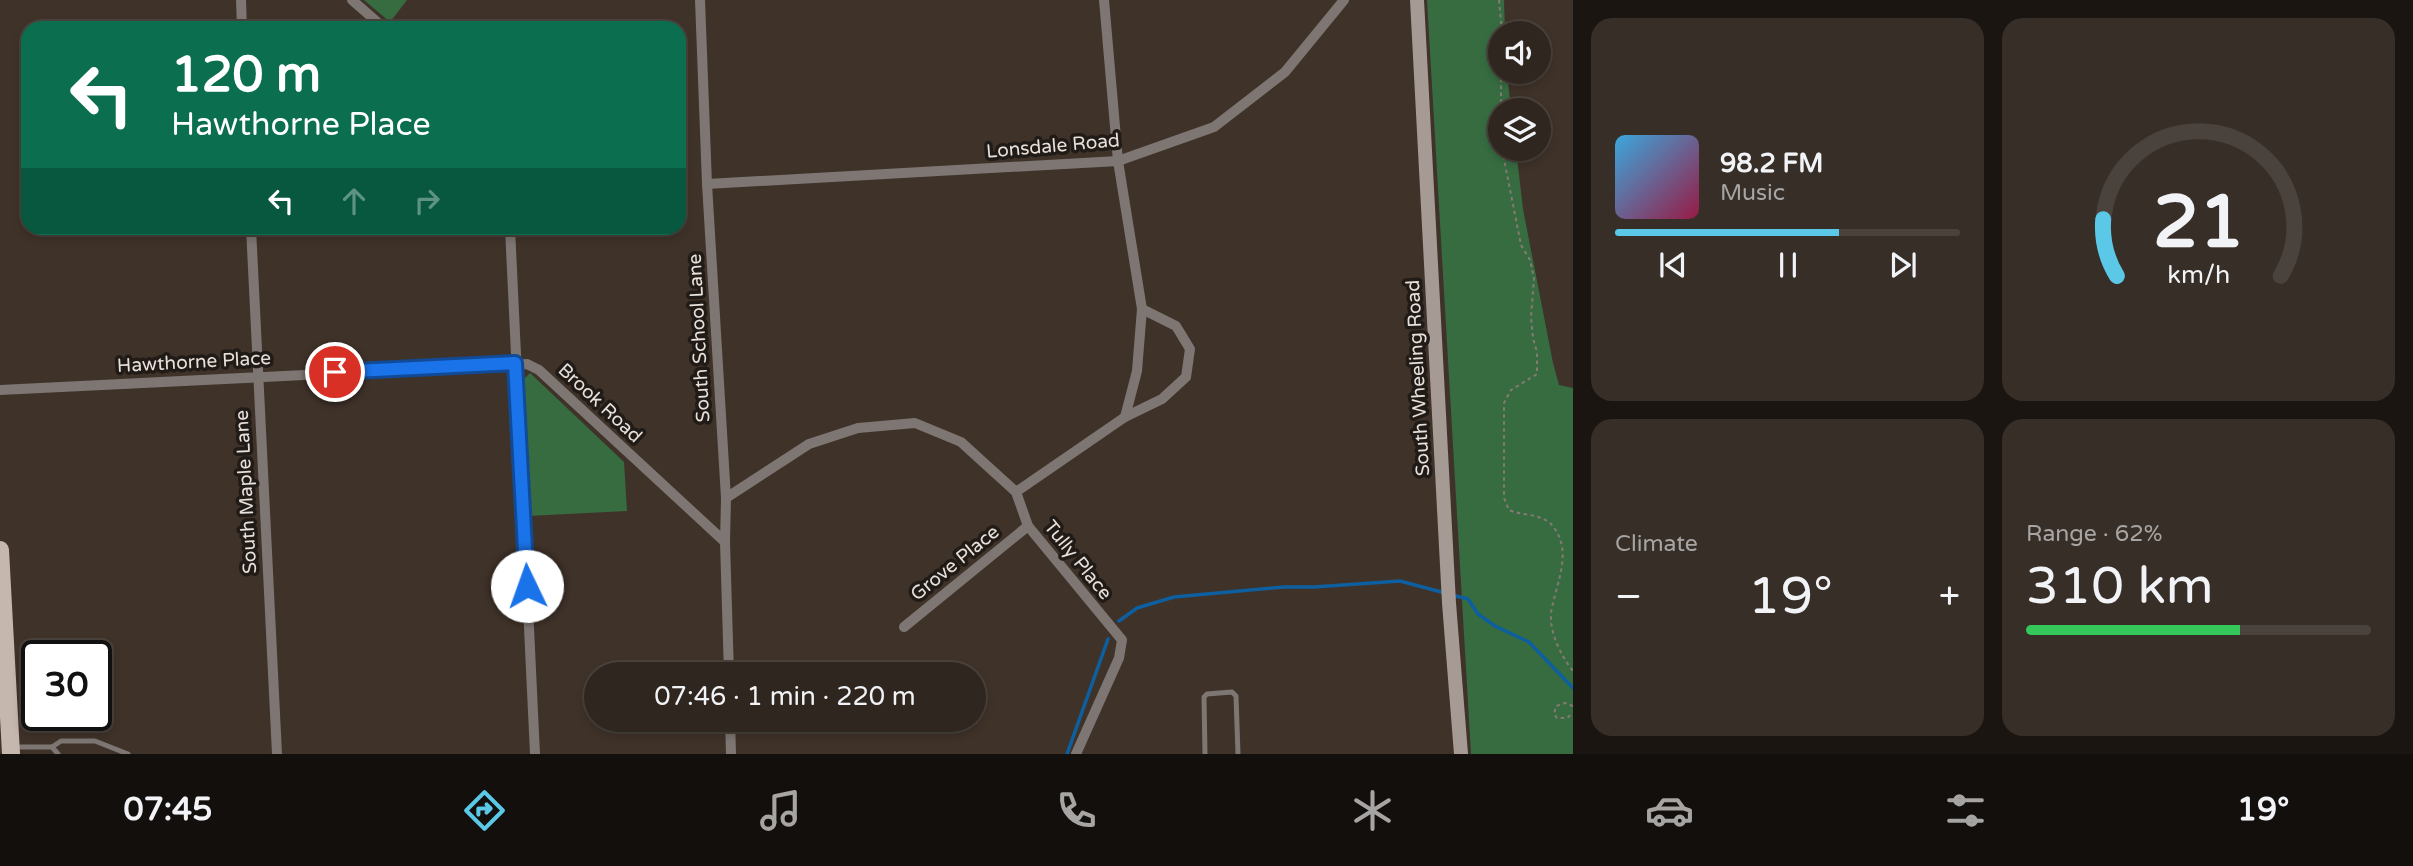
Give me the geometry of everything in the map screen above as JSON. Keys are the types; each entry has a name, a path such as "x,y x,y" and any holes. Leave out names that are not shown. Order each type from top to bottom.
{"main road":[{"path":"0,550 10,750"}],"street":[{"path":"241,0 242,21"},
{"path":"352,0 376,21"},
{"name":"South School Lane","path":"700,0 707,184 726,498 729,662"},
{"path":"1104,0 1118,161 1142,309 1137,371 1125,417"},
{"name":"Lonsdale Road","path":"707,184 1118,161 1214,127 1285,72 1344,0"},
{"name":"South Wheeling Road","path":"1417,0 1449,603 1461,754"},
{"name":"South Maple Lane","path":"251,235 277,754"},
{"path":"510,235 535,754"},
{"path":"1016,492 1125,417 1162,399 1186,377 1190,349 1176,326 1142,309"},
{"name":"Hawthorne Place","path":"0,390 515,363"},
{"name":"Brook Road","path":"515,363 539,370 725,542"},
{"name":"Tully Place","path":"726,498 809,444 858,428 915,423 961,442 1016,492 1028,526 1122,640 1119,658 1076,754"},
{"name":"Grove Place","path":"904,627 1028,526"},
{"path":"730,732 731,754"}],"lane":[{"path":"1205,754 1204,697 1207,694 1233,692 1236,696 1238,754"},
{"path":"10,750 52,747 61,741 95,741 128,754"},
{"path":"52,747 58,754"}],"path":[{"path":"1499,0 1501,21"},
{"path":"1504,161 1521,245 1530,260 1534,278 1531,317 1537,352 1537,374 1511,390 1504,403 1504,498 1509,510 1517,514 1535,515 1550,523 1565,543 1567,556 1552,608 1552,617 1557,646 1573,671"},
{"path":"1573,706 1560,704 1556,706 1554,714 1563,719 1573,713"}],"green space":[{"path":"364,0 407,0 389,21"},
{"path":"1427,0 1504,0 1505,21 1488,21 1488,84 1508,84 1510,98 1488,98 1488,161 1517,161 1523,209 1553,363 1559,385 1573,388 1573,754 1471,754"},
{"path":"530,373 624,462 627,511 528,516 521,382"}],"waterway":[{"path":"1119,621 1137,608 1174,597 1284,587 1400,581 1445,593"},
{"path":"1452,595 1468,599 1478,614 1495,626 1529,642 1573,688"},
{"path":"1067,754 1108,639"}],"route":[{"path":"335,372 515,363 527,586"}]}
